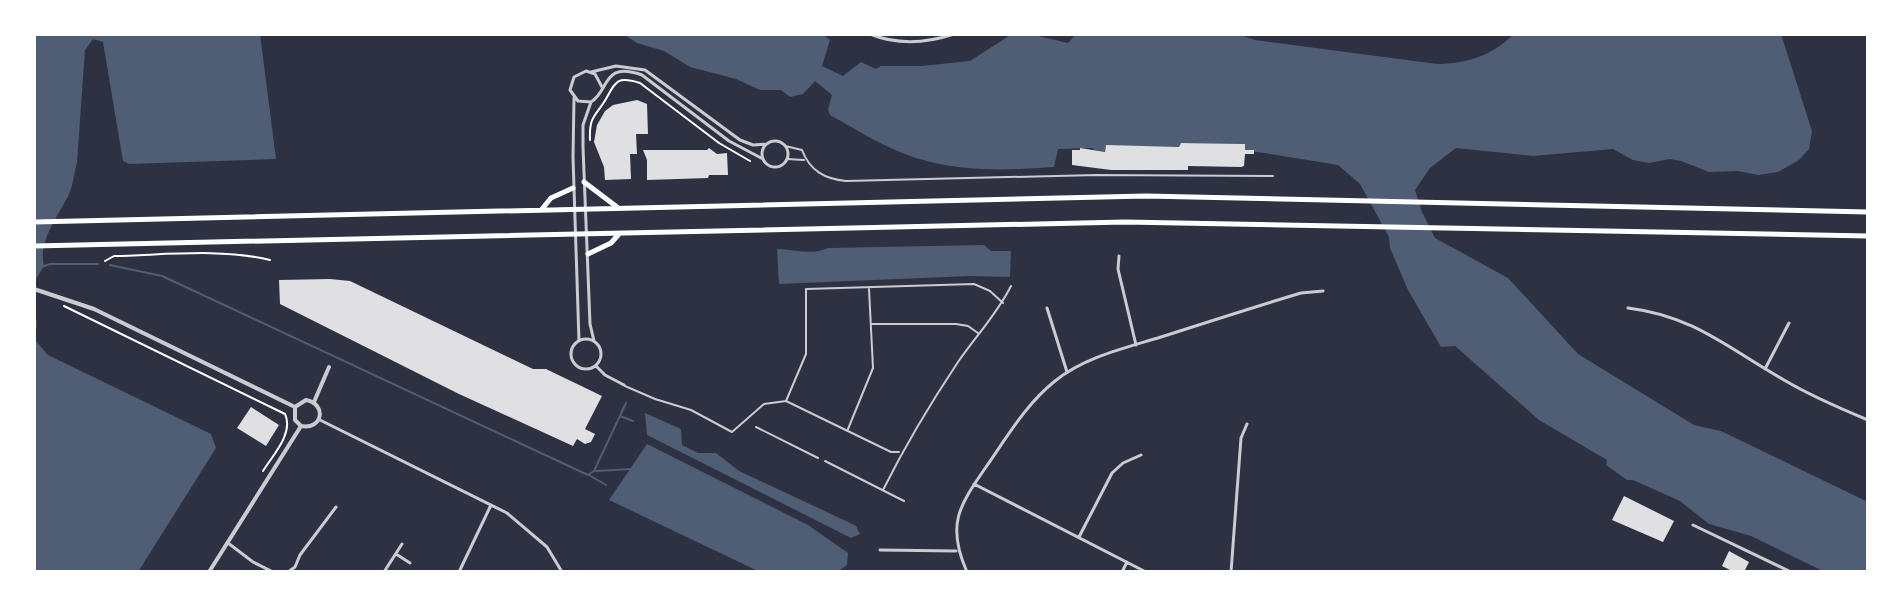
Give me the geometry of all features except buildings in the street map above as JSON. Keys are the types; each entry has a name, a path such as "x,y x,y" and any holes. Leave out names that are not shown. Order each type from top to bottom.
{"main road":[{"path":"584,182 617,207"},
{"path":"541,209 551,198 573,188"},
{"path":"34,222 1043,197 1361,199 1868,212"},
{"path":"34,246 1125,222 1868,236"},
{"path":"588,254 611,243 620,233"}],"street":[{"path":"870,34 882,39 929,41 954,34"},
{"path":"574,98 582,103 591,102 599,96 609,77 622,72 642,75 729,141 769,165 777,167 787,159 785,146 779,142 753,145 740,140 645,70 624,65 581,72 574,77 570,90 574,98 573,188 579,341 571,353 573,361 583,369 596,366"},
{"path":"591,72 599,78 602,87"},
{"path":"591,102 583,125 584,182 590,324 594,341 601,352 596,366"},
{"path":"763,159 767,144"},
{"path":"1119,256 1118,269 1136,345"},
{"path":"34,289 94,309 295,407"},
{"path":"967,572 957,551 955,523 963,501 1031,403 1067,372 1092,359 1136,345 1301,293 1323,291"},
{"path":"1047,308 1067,372"},
{"path":"1628,308 1663,313 1692,324 1815,397 1867,417"},
{"path":"1765,369 1789,323"},
{"path":"579,341 594,341"},
{"path":"596,366 624,385"},
{"path":"314,402 329,367"},
{"path":"306,400 314,402 321,412 320,420 310,428 301,426 295,420 295,407 306,400"},
{"path":"320,420 507,513 535,534 562,572"},
{"path":"1231,572 1241,438 1247,424"},
{"path":"209,572 301,426"},
{"path":"1079,537 1112,473 1123,463 1141,455"},
{"path":"974,484 1146,572"},
{"path":"459,572 491,505"},
{"path":"288,572 295,567 300,555 336,507"},
{"path":"1693,525 1791,572"},
{"path":"228,543 273,572"},
{"path":"384,572 402,544"},
{"path":"880,550 957,551"},
{"path":"396,554 410,563"},
{"path":"1122,572 1127,562"}],"lane":[{"path":"785,146 802,150 811,167 827,178 846,181 1109,175 1273,176"},
{"path":"787,159 806,160"},
{"path":"786,401 806,354 806,289 974,284 990,291 1003,303"},
{"path":"883,490 899,452 1003,303 1011,286"},
{"path":"847,430 872,372 869,287"},
{"path":"870,324 956,324 968,326 979,334"},
{"path":"624,385 691,410 732,432 764,404 774,400 786,401 891,452 899,452"},
{"path":"756,427 818,458"},
{"path":"825,461 904,501"}],"path":[{"path":"590,140 590,127 596,110 611,87 627,79 640,83 719,143 750,161"},
{"path":"105,261 114,256 220,254 270,260"},
{"path":"56,303 279,409 288,421 286,434 263,471"}],"water":[{"path":"34,34 260,34 276,159 129,164 123,161 103,42 93,39 85,50 73,181 46,240 44,266 34,282"},
{"path":"623,34 822,34 830,40 822,66 843,76 861,62 876,69 881,66 970,61 1012,34 1029,34 1068,43 1076,34 1238,34 1255,40 1437,64 1479,57 1514,34 1781,34 1812,131 1809,149 1799,160 1778,172 1758,175 1738,171 1709,172 1670,159 1649,163 1633,160 1613,149 1533,156 1456,148 1430,168 1415,190 1435,238 1508,278 1578,354 1694,425 1721,431 1868,502 1868,572 1825,572 1751,536 1709,524 1680,501 1627,480 1606,465 1607,460 1539,420 1455,346 1441,347 1408,290 1390,248 1389,237 1360,184 1338,165 1245,150 1244,144 1181,143 1179,147 1106,146 1105,152 1093,148 1058,149 1054,167 992,169 946,165 892,148 830,115 828,109 832,95 815,81 803,94 790,97 781,90 760,90 736,79 690,67 664,51 637,43"},
{"path":"984,245 991,251 1011,251 1010,277 779,284 777,249 809,252 828,248"},
{"path":"34,320 37,321 35,340 48,355 211,434 216,448 138,572 34,572"},
{"path":"645,413 681,429 682,445 698,453 716,453 739,471 856,526 860,534 851,538 647,435"},
{"path":"647,444 808,525 848,553 847,565 837,572 760,572 609,500"}],"waterway":[{"path":"44,266 98,264"},
{"path":"110,265 162,276 588,475 594,471 626,403"},
{"path":"620,416 633,421"},
{"path":"596,471 631,469"},
{"path":"589,475 606,485"}]}
